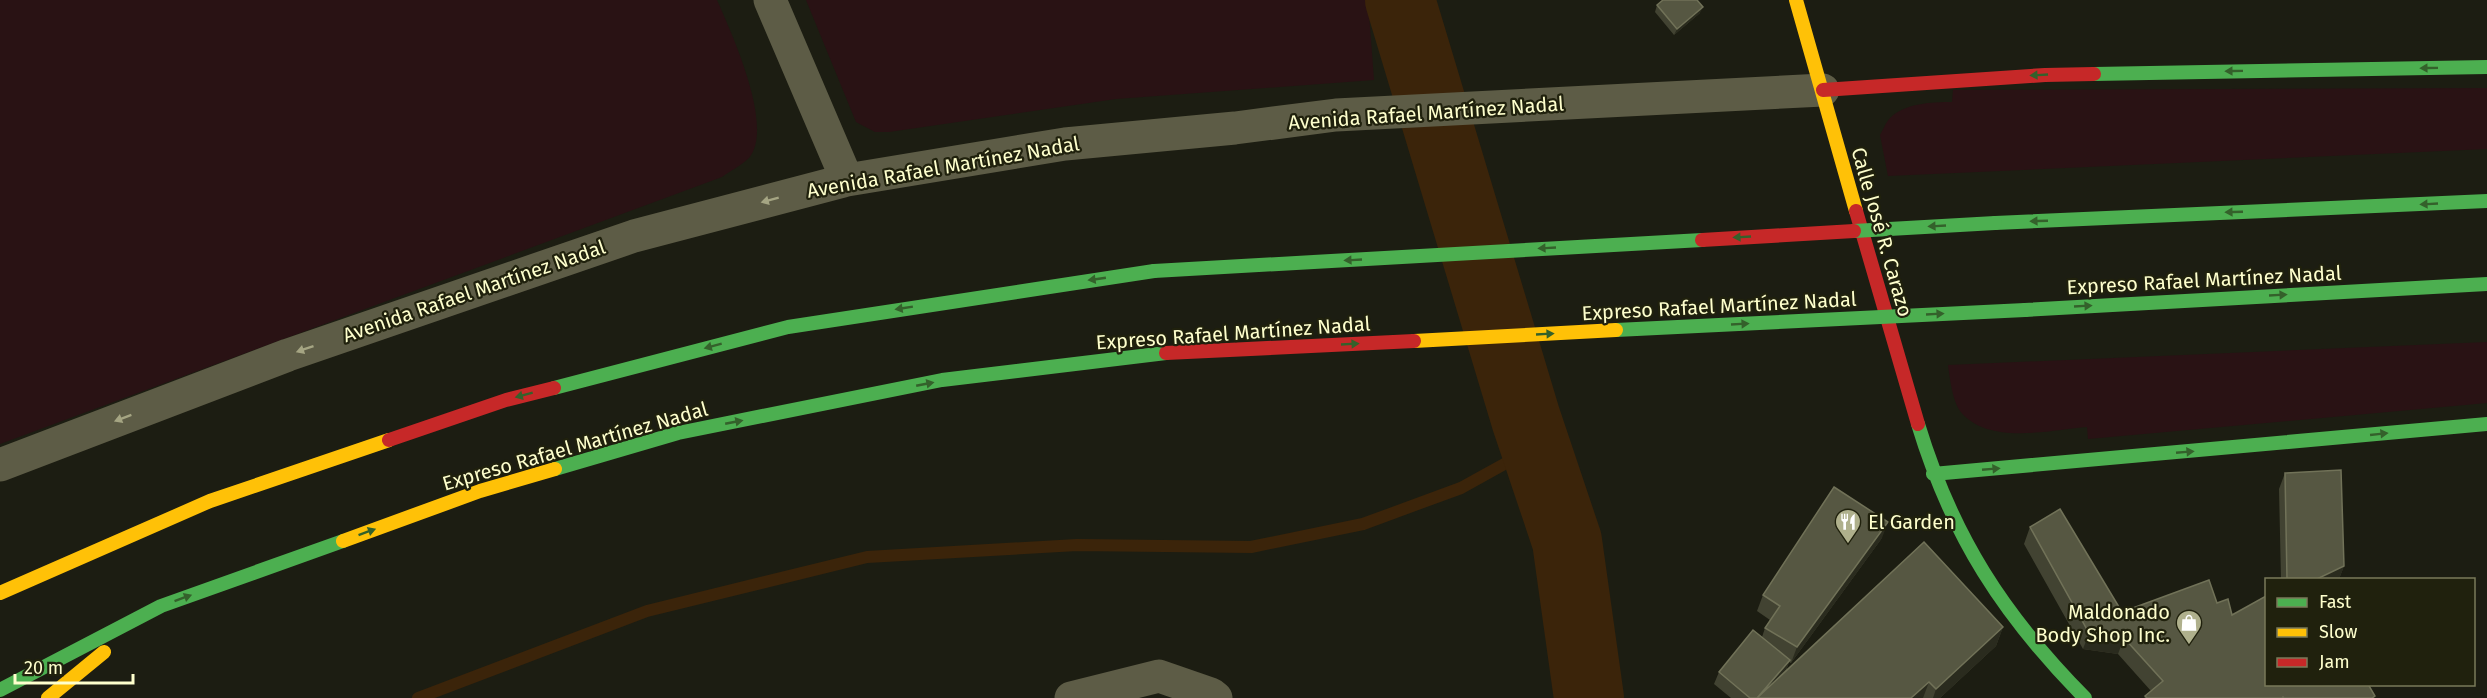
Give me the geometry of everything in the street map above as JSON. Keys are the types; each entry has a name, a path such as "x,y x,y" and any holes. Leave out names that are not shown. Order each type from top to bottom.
{"main road":[{"name":"Calle José R. Carazo","path":"1796,0 1872,270 1933,474 1958,530 1979,566 2033,644 2085,698"},
{"path":"1822,90 2045,75 2487,67"},
{"path":"0,593 210,501 506,400 788,327 1154,271 1995,223 2487,201"},
{"name":"Expreso Rafael Martínez Nadal","path":"0,690 161,606 480,491 678,433 942,381 1166,353 2025,310 2487,284"},
{"path":"1933,474 2487,424"},
{"path":"48,698 161,606"}],"street":[{"path":"770,0 847,180"},
{"name":"Avenida Rafael Martínez Nadal","path":"0,465 288,355 634,236 847,180 1065,144 1235,128 1336,115 1822,90"},
{"path":"1071,698 1159,676 1211,694 1216,698"}],"shaded area":[{"path":"0,0 717,0 748,79 757,125 756,144 749,158 722,177 0,444"},
{"path":"806,0 1368,0 1374,80 1116,99 889,132 875,132 856,122"},
{"path":"2487,88 2487,149 1888,176 1880,135 1896,113 1919,104 1952,102 1953,90"},
{"path":"2487,342 2487,403 2088,439 2087,427 2020,433 1986,429 1972,422 1957,406 1948,365"}],"building":[{"path":"1663,0 1697,0 1703,7 1677,29 1657,5"},
{"path":"2341,470 2344,566 2319,578 2287,578 2285,473"},
{"path":"1834,487 1888,522 1797,647 1765,628 1780,606 1763,595"},
{"path":"2060,509 2122,612 2209,580 2217,603 2228,599 2232,615 2265,597 2265,686 2369,686 2375,696 2372,698 2147,698 2145,696 2163,681 2124,638 2089,633 2030,527"},
{"path":"1924,542 2003,627 1936,689 1929,682 1911,698 1757,698"},
{"path":"1753,630 1790,660 1757,698 1750,698 1719,672"}],"waterway":[{"path":"1400,0 1526,419 1567,541 1589,698"},
{"path":"418,698 647,611 867,557 1077,545 1251,547 1363,524 1461,488 1535,447"}],"traffic: fast":[{"path":"2094,74 2487,67"},
{"path":"1995,223 2487,201"},
{"path":"1854,231 1995,223"},
{"path":"1154,271 1702,240"},
{"path":"554,388 788,327 1154,271"},
{"path":"2025,310 2487,284"},
{"path":"1616,330 2025,310"},
{"path":"555,469 678,433 942,380 1166,353"},
{"path":"1918,424 1947,502 1984,572 2029,636 2085,698"},
{"path":"1933,474 2487,424"},
{"path":"0,690 161,606 343,541"}],"traffic: slow":[{"path":"1796,0 1856,211"},
{"path":"1414,341 1616,330"},
{"path":"0,593 210,501 389,440"},
{"path":"343,541 480,491 555,469"},
{"path":"48,698 104,652"}],"traffic: jam":[{"path":"1823,90 2045,75 2094,74"},
{"path":"1856,211 1918,424"},
{"path":"1702,240 1854,231"},
{"path":"1166,353 1414,341"},
{"path":"389,440 506,400 554,388"}],"place":[{"name":"El Garden","path":"1848,545"},
{"name":"Maldonado Body Shop Inc.","path":"2189,646"}]}
